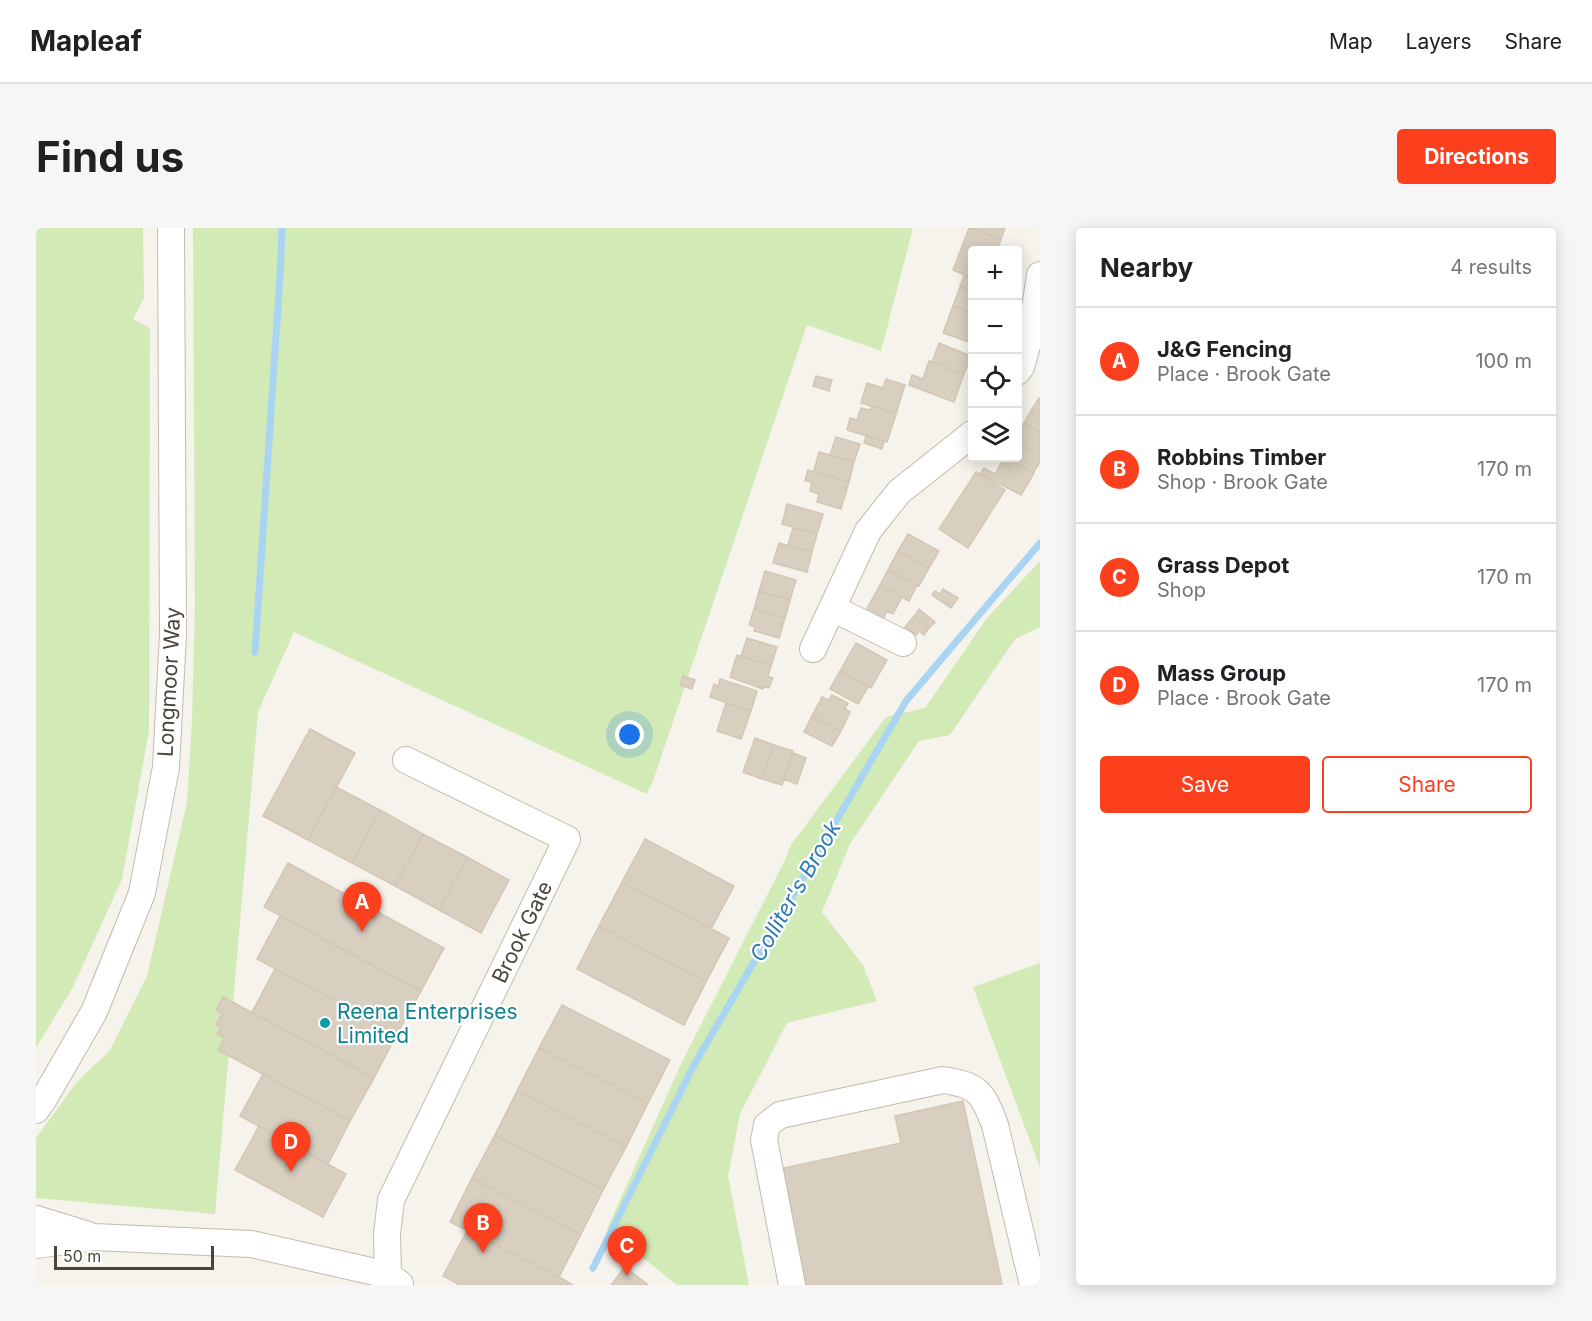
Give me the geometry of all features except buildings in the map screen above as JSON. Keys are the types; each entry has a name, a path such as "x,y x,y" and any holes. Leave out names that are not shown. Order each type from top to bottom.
{"street":[{"name":"Longmoor Way","path":"36,1110 94,1012 142,893 166,767 173,634 171,228"},
{"path":"1022,364 1036,329 1040,275"},
{"path":"813,649 868,531 899,492 968,437"},
{"path":"832,608 903,642"},
{"name":"Brook Gate","path":"395,1280 387,1234 391,1200 567,840 406,760"},
{"path":"792,1285 764,1140 767,1125 780,1115 943,1080 963,1083 979,1092 988,1106 995,1125 1033,1285"},
{"path":"36,1219 94,1237"},
{"path":"36,1245 94,1237 251,1244 395,1280"}],"green space":[{"path":"36,228 143,228 144,298 133,319 150,328 149,731 122,879 73,987 36,1048"},
{"path":"193,228 913,228 881,351 807,325 647,794 294,632 258,712 215,1214 36,1198 36,1138 76,1083 110,1050 147,976 187,802 195,604"},
{"path":"1040,561 1040,627 1015,639 950,735 919,741 850,844 822,912 863,965 877,1001 787,1023 740,1114 728,1176 749,1285 677,1285 607,1229 681,1064 791,845 886,717 925,708 987,618"},
{"path":"1040,963 1040,1168 973,987"}],"waterway":[{"path":"255,652 282,228"},
{"name":"Colliter's Brook","path":"593,1268 694,1065 906,701 1040,543"}],"place":[{"name":"J&G Fencing","path":"362,932"},
{"name":"Reena Enterprises Limited","path":"325,1023"},
{"name":"Mass Group","path":"291,1172"},
{"name":"Robbins Timber","path":"483,1253"},
{"name":"Grass Depot","path":"627,1276"}]}
